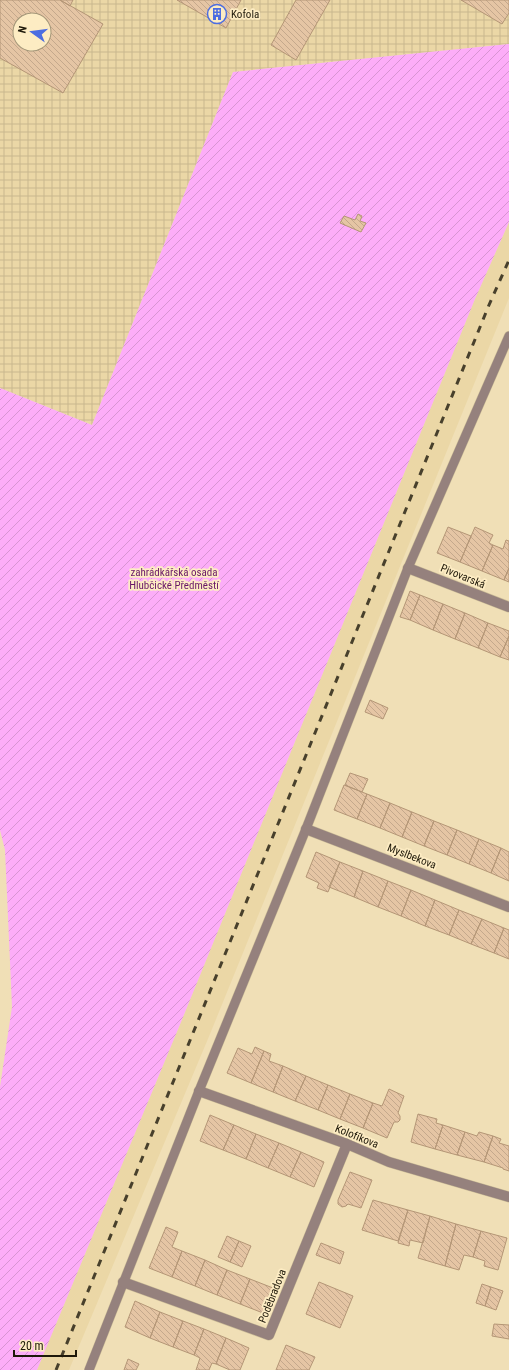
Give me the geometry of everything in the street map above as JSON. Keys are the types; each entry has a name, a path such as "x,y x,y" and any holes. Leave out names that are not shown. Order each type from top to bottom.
{"street":[{"name":"Pivovarská","path":"408,568 509,607"},
{"name":"Myslbekova","path":"306,828 509,907"},
{"name":"Kolofíkova","path":"199,1090 347,1144 390,1162 509,1196"},
{"name":"Poděbradova","path":"123,1282 269,1335 347,1144"}],"lane":[{"path":"89,1370 199,1090 306,828 408,568 509,336"}],"shaded area":[{"name":"Kofola","path":"0,0 509,0 509,44 233,72 92,425 0,388"},
{"path":"509,222 509,298 210,1034 69,1370 37,1370 181,1022 475,299"}],"green space":[{"name":"zahrádkářská osada Hlubčické Předměstí","path":"509,44 509,222 475,299 181,1022 37,1370 0,1370 0,1087 12,1007 5,850 0,830 0,388 92,425 233,72"}],"building":[{"path":"0,0 60,0 103,24 63,93 0,58"},
{"path":"60,0 73,0 70,6"},
{"name":"Kofola","path":"177,0 241,0 226,28"},
{"path":"296,0 330,0 296,60 271,45"},
{"path":"461,0 509,0 509,13 502,24"},
{"path":"358,214 362,216 360,221 366,223 361,232 340,223 344,216 355,220"},
{"path":"448,527 471,536 460,562 437,553"},
{"path":"475,527 493,535 489,543 493,545 482,571 460,562"},
{"path":"506,540 509,541 509,568 504,580 482,571 493,545 503,549"},
{"path":"509,568 509,582 504,580"},
{"path":"410,591 420,595 410,620 400,617"},
{"path":"420,595 443,604 433,630 410,620"},
{"path":"443,604 465,613 455,639 433,630"},
{"path":"465,613 488,623 478,648 455,639"},
{"path":"488,623 509,631 509,636 500,657 478,648"},
{"path":"509,636 509,660 500,657"},
{"path":"370,700 388,708 383,719 365,712"},
{"path":"350,773 368,779 362,792 345,785"},
{"path":"344,785 367,794 357,819 334,810"},
{"path":"367,794 390,803 380,828 357,819"},
{"path":"390,803 412,812 402,837 380,828"},
{"path":"412,812 434,821 424,846 402,837"},
{"path":"434,821 457,830 447,855 424,846"},
{"path":"457,830 479,839 469,864 447,855"},
{"path":"479,839 501,848 491,873 469,864"},
{"path":"501,848 509,852 509,881 491,873"},
{"path":"316,852 340,862 328,892 317,888 319,883 306,877"},
{"path":"340,862 363,871 354,897 329,887"},
{"path":"363,871 388,881 378,907 354,897"},
{"path":"388,881 411,890 401,916 378,907"},
{"path":"411,890 435,900 425,926 401,916"},
{"path":"435,900 459,910 449,935 425,926"},
{"path":"459,910 482,919 471,944 449,935"},
{"path":"482,919 504,928 494,953 471,944"},
{"path":"504,928 509,930 509,959 494,953"},
{"path":"255,1047 264,1051 251,1083 227,1073 238,1048 252,1054"},
{"path":"264,1051 271,1054 269,1061 283,1066 273,1092 251,1083"},
{"path":"283,1066 306,1076 295,1101 273,1092"},
{"path":"306,1076 328,1085 318,1110 295,1101"},
{"path":"328,1085 350,1094 340,1119 318,1110"},
{"path":"389,1089 404,1096 398,1113 400,1120 398,1122 394,1122 387,1138 363,1128 373,1103 382,1106"},
{"path":"350,1094 373,1103 363,1128 340,1119"},
{"path":"418,1114 437,1119 436,1123 443,1125 435,1149 411,1142"},
{"path":"210,1115 234,1125 223,1150 200,1141"},
{"path":"234,1125 256,1134 246,1159 223,1150"},
{"path":"443,1125 465,1132 457,1155 435,1149"},
{"path":"465,1132 477,1136 479,1132 493,1136 484,1162 457,1155"},
{"path":"256,1134 279,1143 268,1168 246,1159"},
{"path":"493,1136 501,1139 499,1143 509,1146 509,1171 484,1162"},
{"path":"279,1143 301,1152 290,1177 268,1168"},
{"path":"301,1152 324,1162 314,1187 290,1177"},
{"path":"350,1172 372,1180 361,1208 348,1204 342,1207 338,1204 338,1200"},
{"path":"373,1200 408,1210 398,1241 362,1230"},
{"path":"408,1210 430,1216 423,1243 410,1240 409,1246 398,1243"},
{"path":"430,1216 456,1224 445,1266 418,1258"},
{"path":"456,1224 481,1231 473,1257 464,1255 459,1270 445,1266"},
{"path":"166,1227 178,1232 172,1247 182,1251 172,1277 149,1268"},
{"path":"481,1231 507,1238 498,1270 484,1266 485,1261 473,1257"},
{"path":"227,1236 239,1241 230,1262 218,1257"},
{"path":"239,1241 251,1246 242,1267 230,1262"},
{"path":"321,1243 344,1252 340,1264 316,1255"},
{"path":"182,1251 205,1260 195,1286 172,1277"},
{"path":"205,1260 227,1270 217,1295 195,1286"},
{"path":"227,1270 250,1279 240,1304 217,1295"},
{"path":"250,1279 273,1288 263,1313 240,1304"},
{"path":"319,1282 353,1296 340,1328 306,1314"},
{"path":"482,1284 491,1287 485,1306 476,1303"},
{"path":"491,1287 503,1291 496,1310 485,1306"},
{"path":"135,1301 160,1312 150,1338 125,1327"},
{"path":"160,1312 183,1321 173,1347 150,1338"},
{"path":"183,1321 204,1329 194,1355 173,1347"},
{"path":"494,1324 509,1325 509,1339 492,1336"},
{"path":"204,1329 226,1338 216,1364 212,1363 209,1370 196,1370 200,1358 194,1355"},
{"path":"226,1338 249,1348 240,1370 230,1370 216,1364"},
{"path":"286,1345 315,1357 309,1370 276,1370"},
{"path":"128,1359 139,1364 136,1370 124,1370"}],"railway":[{"path":"56,1370 489,305 509,260"}],"place":[{"name":"Kofola","path":"217,14"}]}
